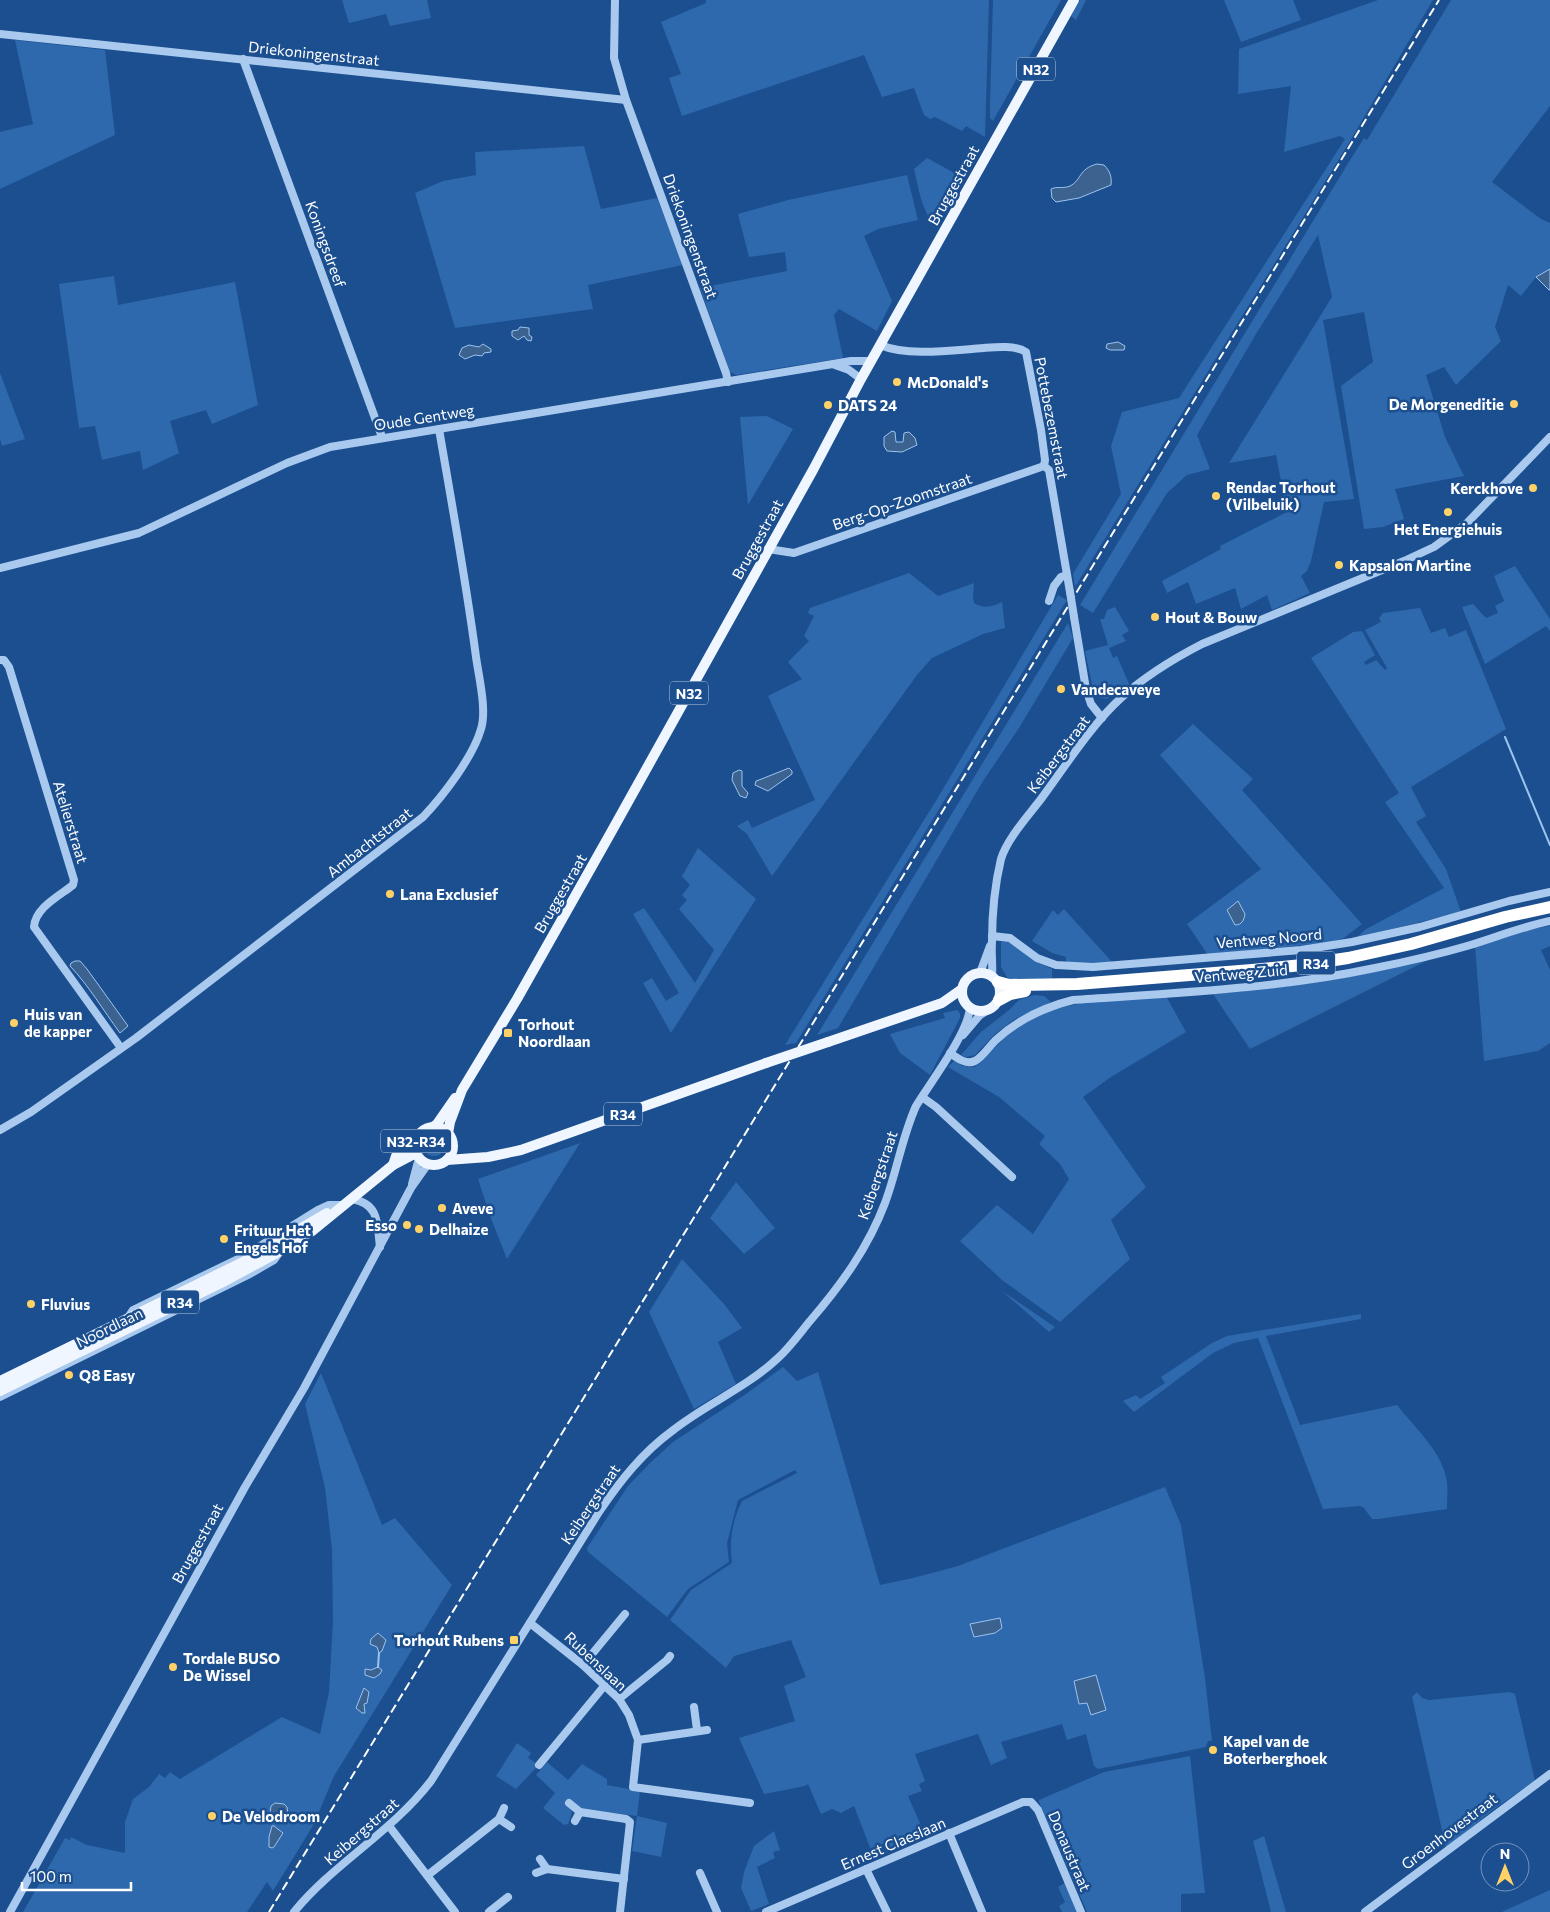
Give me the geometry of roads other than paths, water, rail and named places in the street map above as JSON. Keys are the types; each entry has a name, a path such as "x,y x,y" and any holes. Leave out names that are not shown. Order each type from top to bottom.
{"highway":[{"name":"R34","path":"999,1000 1010,994 1077,984 1252,970 1348,958 1411,944 1505,917 1550,907"},
{"name":"R34","path":"995,979 1009,985 1077,984"}],"main road":[{"name":"Bruggestraat","path":"450,1136 450,1122 462,1090 517,999 609,836 871,361 1074,0"},
{"path":"980,973 995,979 1000,994 999,1000 994,1006 988,1010 975,1010 968,1005 963,996 962,989 968,978 980,973"},
{"name":"R34","path":"447,1160 504,1155 537,1145 766,1063 942,1003 962,989"},
{"name":"R34","path":"942,1003 968,1005"},
{"name":"Bruggestraat","path":"433,1127 437,1124 451,1101 462,1090"},
{"name":"N32-R34","path":"433,1127 444,1129 450,1136 453,1150 447,1160 438,1165 428,1164 418,1155 415,1144 417,1136 424,1130 433,1127"},
{"name":"Noordlaan","path":"393,1165 396,1156 417,1136"},
{"name":"R34","path":"450,1136 461,1151 479,1157"},
{"name":"Noordlaan","path":"0,1390 214,1286 280,1251 312,1231 393,1165 418,1155"},
{"name":"Noordlaan","path":"0,1381 243,1262 352,1199"}],"street":[{"name":"Driekoningenstraat","path":"615,0 614,58 626,100 728,382"},
{"name":"Driekoningenstraat","path":"0,34 626,100"},
{"name":"Koningsdreef","path":"244,59 382,438"},
{"name":"Pottebezemstraat","path":"880,345 900,350 931,351 1002,347 1021,349 1026,352 1041,430 1044,466 1049,470 1086,689 1091,704 1102,718"},
{"name":"Oude Gentweg","path":"0,568 139,533 299,457 330,447 851,361 871,361"},
{"path":"835,365 849,370 861,380"},
{"name":"Ambachtstraat","path":"0,1130 31,1112 121,1048 423,817 440,800 454,779 478,739 482,727 483,706 467,589 439,429"},
{"name":"Keibergstraat","path":"995,979 992,939 998,875 1004,851 1102,718 1120,700 1144,679 1175,658 1202,644 1434,547 1467,523 1550,437"},
{"name":"Berg-Op-Zoomstraat","path":"768,549 794,553 1044,466"},
{"path":"1049,601 1054,586 1061,577 1067,575"},
{"name":"Atelierstraat","path":"0,660 4,660 10,666 74,880 73,885 41,910 36,917 34,927 121,1048"},
{"name":"Ventweg Noord","path":"992,939 1010,938 1037,958 1056,966 1084,967 1301,950 1352,942 1420,927 1508,901 1550,892"},
{"name":"Ventweg Zuid","path":"950,1053 966,1062 975,1061 996,1040 1015,1025 1052,1006 1074,1000 1278,984 1335,976 1420,958 1550,921"},
{"name":"Keibergstraat","path":"980,973 992,939"},
{"name":"Keibergstraat","path":"960,1038 970,1013 968,1005"},
{"name":"Keibergstraat","path":"294,1912 312,1891 414,1803 431,1782 599,1512 616,1486 634,1464 672,1430 734,1392 771,1365 790,1346 835,1292 857,1260 877,1222 891,1185 911,1117 960,1038 980,1015 988,1010"},
{"path":"922,1097 936,1107 1012,1177"},
{"name":"Bruggestraat","path":"411,1188 418,1155"},
{"name":"Bruggestraat","path":"10,1912 245,1487 304,1388 411,1188 428,1164"},
{"path":"352,1199 367,1204 373,1210 380,1247"},
{"name":"Noordlaan","path":"0,1396 248,1275 274,1260 280,1251"},
{"path":"583,1666 625,1614"},
{"name":"Rubenslaan","path":"530,1623 605,1685 629,1715 638,1740 633,1787 750,1803"},
{"path":"618,1699 670,1656"},
{"path":"539,1765 605,1685"},
{"path":"694,1708 697,1730"},
{"path":"638,1740 707,1730"},
{"name":"Groenhovestraat","path":"1365,1912 1550,1774"},
{"name":"Ernest Claeslaan","path":"766,1912 1023,1802 1031,1802"},
{"name":"Donaustraat","path":"1031,1802 1038,1810 1081,1912"},
{"path":"569,1803 580,1812 626,1818 630,1822 620,1912"},
{"path":"428,1875 499,1818 504,1808"},
{"path":"575,1821 580,1812"},
{"path":"499,1818 511,1827"},
{"path":"389,1826 455,1912"},
{"path":"949,1834 982,1912"},
{"path":"540,1859 547,1870"},
{"path":"866,1869 887,1912"},
{"path":"536,1873 547,1870 624,1879"},
{"path":"700,1873 717,1912"},
{"path":"489,1912 508,1896"}],"waterway":[{"path":"1505,737 1550,845"},
{"path":"378,1667 379,1653"}],"railway":[{"path":"269,1912 1439,0"}],"place":[{"name":"McDonald's","path":"897,382"},
{"name":"De Morgeneditie","path":"1514,404"},
{"name":"DATS 24","path":"828,405"},
{"name":"Kerckhove","path":"1533,488"},
{"name":"Rendac Torhout (Vilbeluik)","path":"1216,496"},
{"name":"Het Energiehuis","path":"1448,512"},
{"name":"Kapsalon Martine","path":"1339,565"},
{"name":"Hout & Bouw","path":"1155,617"},
{"name":"Vandecaveye","path":"1061,689"},
{"name":"Lana Exclusief","path":"390,894"},
{"name":"Huis van de kapper","path":"14,1023"},
{"name":"Torhout Noordlaan","path":"508,1033"},
{"name":"Aveve","path":"442,1208"},
{"name":"Esso","path":"407,1225"},
{"name":"Delhaize","path":"419,1229"},
{"name":"Frituur Het Engels Hof","path":"224,1239"},
{"name":"Fluvius","path":"31,1304"},
{"name":"Q8 Easy","path":"69,1375"},
{"name":"Torhout Rubens","path":"514,1640"},
{"name":"Tordale BUSO De Wissel","path":"173,1667"},
{"name":"Kapel van de Boterberghoek","path":"1213,1750"},
{"name":"De Velodroom","path":"212,1816"}]}
